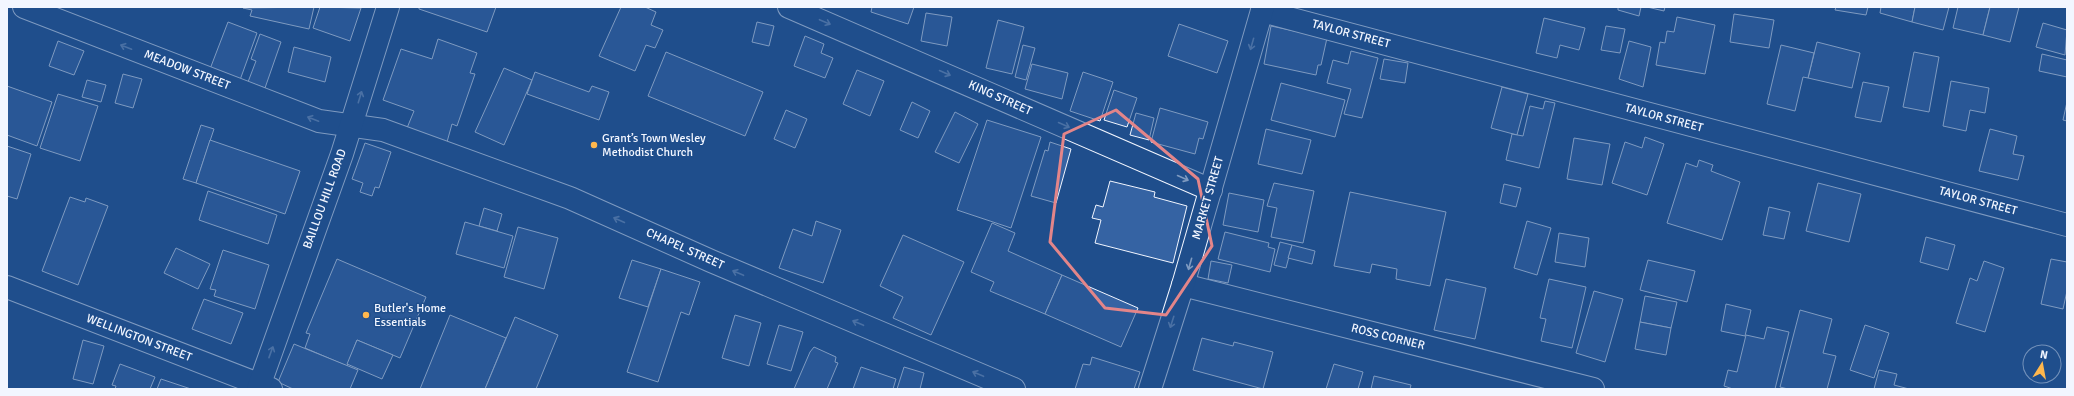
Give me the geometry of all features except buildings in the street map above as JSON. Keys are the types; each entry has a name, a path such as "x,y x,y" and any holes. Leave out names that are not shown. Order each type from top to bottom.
{"street":[{"name":"MEADOW STREET","path":"24,7 319,121 351,125"},
{"name":"BAILLOU HILL ROAD","path":"262,387 351,125 388,7"},
{"name":"KING STREET","path":"790,7 1211,190"},
{"name":"MARKET STREET","path":"1150,389 1184,285 1262,9"},
{"name":"TAYLOR STREET","path":"1262,9 2067,224"},
{"name":"CHAPEL STREET","path":"351,125 383,130 570,198 718,264 1014,389"},
{"name":"ROSS CORNER","path":"1184,285 1593,389"},
{"name":"WELLINGTON STREET","path":"7,286 262,387"}],"highlighted area":[{"path":"1116,110 1198,179 1212,246 1166,315 1105,308 1050,242 1064,134"}],"place":[{"name":"Grant’s Town Wesley Methodist Church","path":"594,145"},
{"name":"Butler's Home Essentials","path":"366,315"}]}
